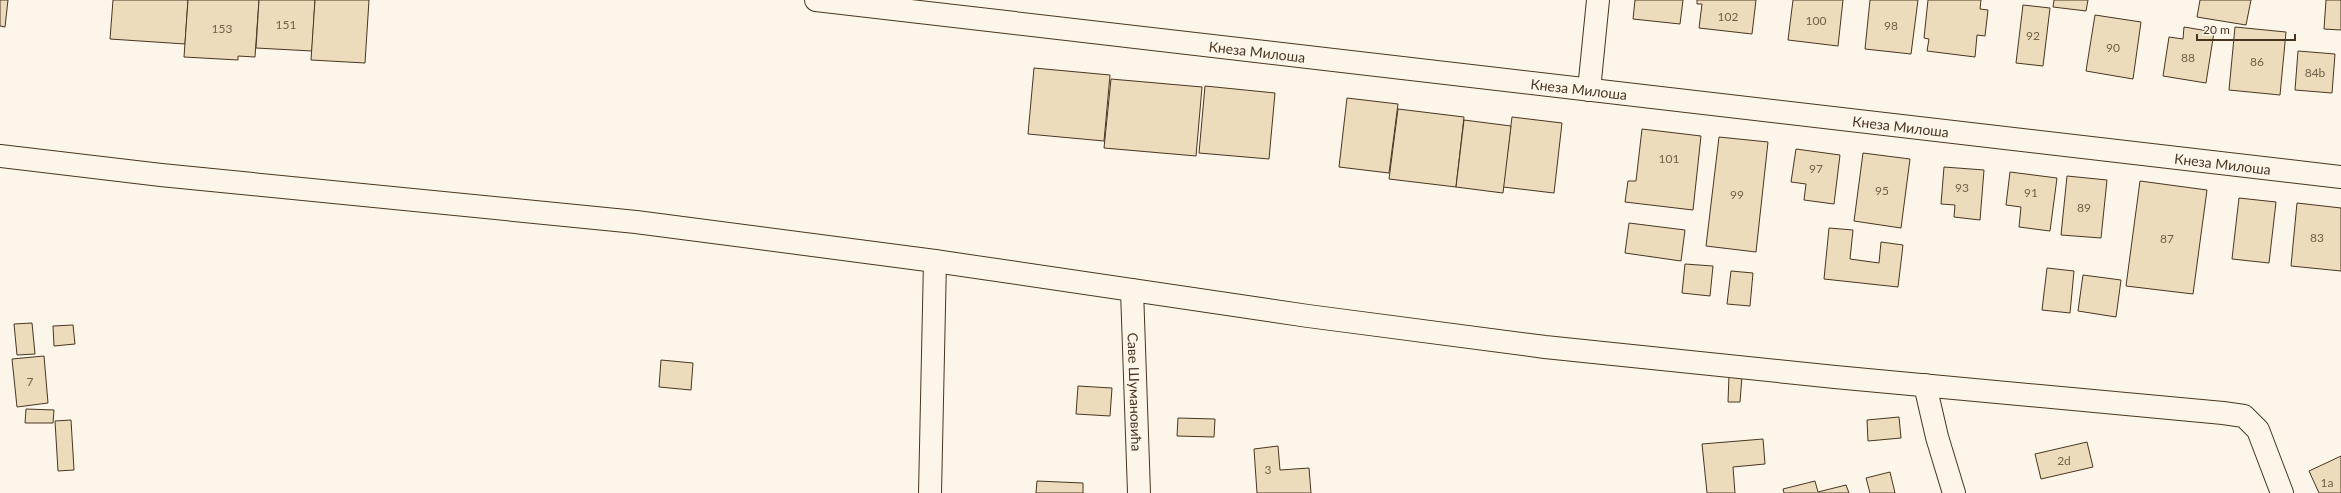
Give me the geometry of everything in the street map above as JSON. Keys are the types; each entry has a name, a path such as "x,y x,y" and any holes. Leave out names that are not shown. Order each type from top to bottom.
{"street":[{"name":"Кнеза Милоша","path":"816,0 2341,177"},
{"path":"1589,90 1598,0"},
{"path":"0,156 162,175 636,222 935,261 1308,316 1545,347 2244,416 2258,430 2282,493"},
{"path":"930,493 935,261"},
{"name":"Саве Шумановића","path":"1132,290 1139,493"},
{"path":"1925,385 1937,436 1954,493"}],"building":[{"path":"0,0 8,0 5,27 0,26"},
{"path":"113,0 188,0 185,44 110,39"},
{"path":"188,0 259,0 255,57 238,56 238,60 184,57"},
{"path":"259,0 315,0 312,51 256,48"},
{"path":"315,0 369,0 365,63 311,60"},
{"path":"1635,0 1683,0 1680,24 1633,19"},
{"path":"1697,0 1756,0 1752,34 1699,28 1702,4 1697,4"},
{"path":"1793,0 1843,0 1838,46 1788,40"},
{"path":"1870,0 1918,0 1911,54 1865,49"},
{"path":"1928,0 1981,0 1980,9 1988,10 1985,36 1977,35 1975,57 1927,51 1929,39 1924,38"},
{"path":"2054,0 2088,0 2086,11 2053,7"},
{"path":"2200,0 2251,0 2246,25 2197,17"},
{"path":"2326,0 2341,0 2341,30 2324,29"},
{"path":"2023,5 2050,8 2043,66 2016,63"},
{"path":"2095,15 2141,22 2133,79 2086,71"},
{"path":"2184,27 2214,32 2206,83 2163,76 2169,37 2183,39"},
{"path":"2235,27 2286,32 2280,95 2229,90"},
{"path":"2298,51 2335,54 2332,93 2295,90"},
{"path":"1034,68 1110,75 1104,141 1028,134"},
{"path":"1111,79 1202,87 1196,156 1104,148"},
{"path":"1205,86 1275,93 1269,159 1199,153"},
{"path":"1347,98 1398,104 1389,173 1339,167"},
{"path":"1398,109 1464,117 1456,187 1389,179"},
{"path":"1512,117 1562,123 1554,193 1503,187"},
{"path":"1464,120 1511,126 1503,193 1456,187"},
{"path":"1642,129 1701,136 1693,210 1625,202 1628,181 1636,181"},
{"path":"1719,137 1768,142 1756,252 1706,246"},
{"path":"1796,149 1840,155 1834,204 1804,200 1806,184 1791,182"},
{"path":"1863,153 1910,159 1901,228 1854,221"},
{"path":"1944,167 1984,170 1980,220 1954,217 1955,205 1941,204"},
{"path":"2010,172 2057,178 2050,231 2019,227 2021,207 2006,205"},
{"path":"2067,176 2107,180 2101,238 2061,235"},
{"path":"2140,181 2207,190 2193,294 2126,286"},
{"path":"2239,198 2276,202 2269,263 2232,259"},
{"path":"2297,203 2341,208 2341,271 2291,266"},
{"path":"1629,223 1685,230 1681,261 1625,253"},
{"path":"1829,228 1853,230 1850,259 1879,263 1881,242 1903,245 1898,287 1824,279"},
{"path":"1685,264 1713,266 1710,296 1682,293"},
{"path":"2047,268 2074,271 2070,313 2042,310"},
{"path":"1731,271 1753,273 1750,306 1727,304"},
{"path":"2083,275 2121,280 2116,317 2078,311"},
{"path":"32,323 35,354 17,355 14,324"},
{"path":"73,325 75,344 54,346 53,326"},
{"path":"44,356 48,403 17,407 12,359"},
{"path":"661,360 693,363 691,390 659,387"},
{"path":"1729,375 1742,376 1740,402 1728,402"},
{"path":"1078,386 1112,388 1110,416 1076,414"},
{"path":"26,409 54,410 53,423 25,423"},
{"path":"1899,417 1901,438 1868,441 1867,420"},
{"path":"1178,418 1215,419 1214,437 1177,436"},
{"path":"71,420 74,470 58,471 55,421"},
{"path":"1763,439 1765,464 1733,467 1735,493 1707,493 1702,444"},
{"path":"2087,442 2093,467 2041,479 2035,454"},
{"path":"1278,446 1280,470 1309,468 1311,493 1257,493 1254,449"},
{"path":"2341,456 2341,493 2319,493 2309,471"},
{"path":"1890,472 1895,493 1870,493 1866,478"},
{"path":"1037,481 1083,483 1083,493 1036,493"},
{"path":"1815,481 1818,492 1846,485 1849,493 1784,493 1783,489"}]}
